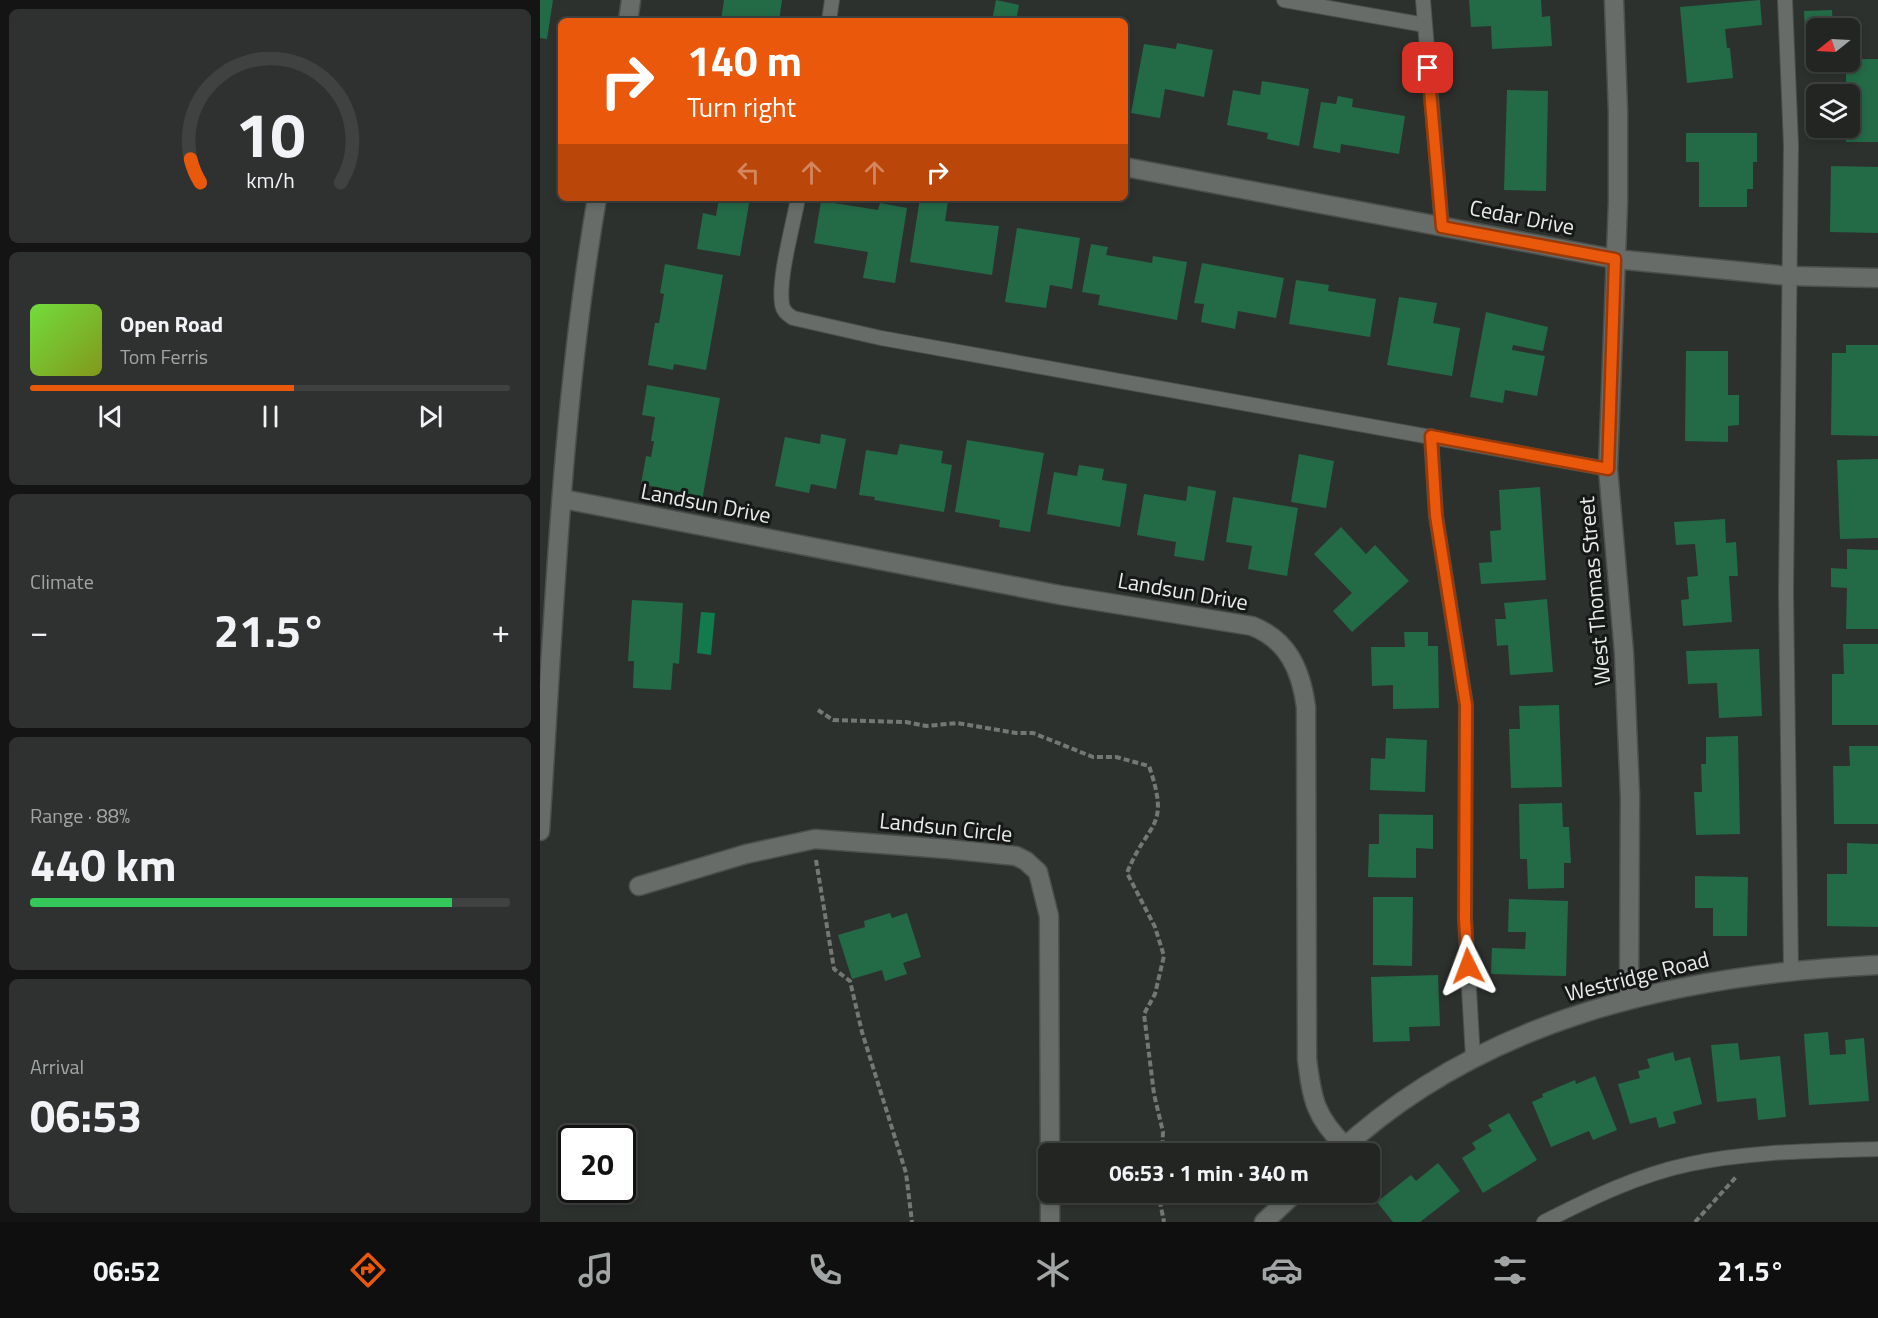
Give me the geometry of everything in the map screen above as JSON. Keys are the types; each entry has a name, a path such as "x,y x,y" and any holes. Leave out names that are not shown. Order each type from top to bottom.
{"street":[{"path":"628,18 631,0"},
{"name":"West Thomas Street","path":"1614,0 1618,112 1608,469 1624,653 1630,796 1629,998"},
{"name":"Cedar Drive","path":"1128,168 1615,259 1790,276 1878,278"},
{"path":"540,831 568,400 581,292 596,201"},
{"name":"Landsun Drive","path":"562,499 1048,593 1252,626 1268,633 1282,644 1297,667 1306,706 1307,1059 1311,1090 1321,1120 1336,1143"},
{"name":"Landsun Circle","path":"639,886 746,854 815,839 1016,856 1038,872 1048,916 1050,1143"},
{"name":"Westridge Road","path":"1350,1143 1407,1098 1473,1058 1567,1016 1629,998 1791,970 1878,965"},
{"path":"1050,1203 1050,1222"},
{"path":"1264,1222 1284,1203"}],"lane":[{"path":"829,18 832,0"},
{"path":"1284,0 1425,26"},
{"path":"1423,0 1442,227"},
{"path":"1785,0 1791,145 1786,592 1791,970"},
{"path":"797,201 782,286 782,304 786,313 793,318 881,338 1608,469"},
{"path":"1431,436 1436,516 1466,705 1465,919 1473,1058"},
{"path":"1544,1222 1595,1196 1654,1173 1689,1164 1758,1154 1878,1149"}],"path":[{"path":"818,711 833,720 906,722 926,726 957,723 1016,733 1033,733 1093,758 1116,757 1149,766 1160,806 1156,821 1134,856 1127,873 1155,927 1164,956 1155,994 1144,1014 1154,1094 1163,1132 1162,1143"},
{"path":"815,839 817,874 834,969 850,981 862,1032 906,1173 912,1222"},
{"path":"1695,1222 1758,1154"},
{"path":"1160,1203 1164,1222"}],"shaded area":[{"path":"701,612 715,613 711,655 697,653"}],"building":[{"path":"540,0 553,0 547,39 540,38"},
{"path":"724,0 782,0 779,18 721,18"},
{"path":"996,0 1019,5 1017,18 993,18"},
{"path":"1469,0 1541,0 1542,17 1550,16 1552,46 1492,49 1491,26 1471,27"},
{"path":"1760,0 1762,25 1725,29 1727,48 1730,48 1733,78 1687,83 1680,7"},
{"path":"1832,10 1832,18 1806,18 1806,50 1804,11"},
{"path":"1177,43 1213,50 1204,97 1165,89 1160,118 1131,113 1144,44 1176,49"},
{"path":"1860,59 1878,59 1878,142 1846,142 1846,138 1860,138 1860,84 1846,84 1846,72 1860,72"},
{"path":"1262,81 1309,89 1299,146 1267,139 1268,133 1227,125 1233,90 1260,95"},
{"path":"1507,90 1548,91 1546,191 1504,190"},
{"path":"1338,96 1353,99 1352,107 1405,116 1399,154 1341,144 1340,153 1313,148 1321,102 1336,104"},
{"path":"1686,133 1757,133 1757,162 1753,162 1753,189 1747,189 1747,207 1699,207 1699,162 1686,162"},
{"path":"1831,166 1878,167 1878,233 1830,232"},
{"path":"718,201 749,201 740,256 697,249 703,213 716,216"},
{"path":"821,201 878,210 880,203 907,208 895,283 863,278 868,252 814,243"},
{"path":"920,201 948,201 945,221 999,226 992,275 910,262"},
{"path":"1017,228 1080,238 1072,289 1050,285 1046,308 1005,302"},
{"path":"1091,244 1108,247 1106,255 1152,263 1153,256 1187,262 1177,320 1098,305 1100,295 1082,292"},
{"path":"1202,263 1284,278 1276,318 1238,311 1235,329 1201,322 1204,304 1194,303"},
{"path":"665,264 723,275 706,370 674,364 673,370 648,365 655,323 659,323 664,294 660,293"},
{"path":"1296,280 1329,285 1328,291 1376,299 1370,337 1289,324"},
{"path":"1399,297 1437,303 1433,323 1460,328 1452,376 1387,365"},
{"path":"1486,312 1548,327 1543,351 1513,345 1512,350 1545,356 1537,396 1505,390 1503,403 1470,397"},
{"path":"1846,345 1878,345 1878,436 1831,435 1832,353 1846,353"},
{"path":"1686,351 1728,351 1728,395 1739,395 1739,425 1728,426 1728,442 1685,441"},
{"path":"647,385 720,398 702,501 676,496 677,491 641,484 646,456 651,457 654,441 651,441 655,417 642,415"},
{"path":"821,434 846,439 836,489 811,484 809,493 775,486 785,437 820,444"},
{"path":"967,440 1044,453 1030,532 999,527 1000,520 955,512"},
{"path":"900,444 943,451 941,463 952,465 944,512 874,500 875,497 859,495 866,450 897,455"},
{"path":"1299,454 1334,461 1326,508 1291,502"},
{"path":"1878,459 1878,538 1840,539 1837,460"},
{"path":"1079,465 1104,469 1102,480 1127,484 1120,527 1047,514 1054,472 1077,476"},
{"path":"1188,486 1216,491 1204,561 1174,556 1176,542 1137,535 1144,494 1186,501"},
{"path":"1540,487 1546,580 1481,584 1479,563 1492,562 1490,531 1501,530 1499,490"},
{"path":"1233,497 1298,508 1287,576 1248,569 1252,546 1226,542"},
{"path":"1725,519 1726,543 1736,542 1738,576 1729,576 1732,622 1683,626 1681,600 1689,599 1687,577 1698,576 1695,544 1676,545 1674,522"},
{"path":"1341,527 1366,554 1375,545 1409,581 1352,632 1333,611 1352,593 1314,554"},
{"path":"1847,549 1878,550 1878,629 1846,629 1847,588 1831,587 1831,568 1847,569"},
{"path":"1547,599 1553,672 1510,675 1508,645 1497,646 1495,619 1506,619 1504,603"},
{"path":"632,600 683,603 679,664 673,663 671,690 633,688 634,661 628,661"},
{"path":"1404,632 1428,632 1428,646 1438,646 1439,708 1393,709 1393,685 1372,686 1371,647 1405,647"},
{"path":"1843,644 1878,644 1878,725 1832,725 1832,674 1844,674"},
{"path":"1759,649 1762,716 1719,718 1717,683 1688,684 1686,651"},
{"path":"1559,705 1562,787 1511,788 1509,729 1520,729 1519,706"},
{"path":"1738,736 1740,834 1696,835 1694,792 1702,792 1701,764 1706,764 1706,737"},
{"path":"1386,738 1427,740 1425,792 1370,790 1371,758 1385,759"},
{"path":"1849,746 1878,746 1878,824 1834,824 1833,766 1850,766"},
{"path":"1562,803 1563,827 1569,827 1571,863 1564,863 1564,888 1528,889 1527,859 1520,859 1519,804"},
{"path":"1379,814 1433,815 1433,849 1416,848 1416,878 1368,877 1369,844 1379,844"},
{"path":"1847,843 1878,844 1878,927 1827,926 1827,874 1847,874"},
{"path":"1695,876 1748,877 1747,936 1713,936 1713,908 1695,908"},
{"path":"1373,897 1413,897 1412,966 1373,965"},
{"path":"1509,899 1568,901 1566,976 1491,974 1492,948 1525,949 1526,932 1508,932"},
{"path":"890,913 892,918 907,913 921,957 903,963 907,974 885,981 882,970 852,979 838,935 865,927 864,921"},
{"path":"1438,975 1440,1026 1409,1027 1410,1041 1373,1042 1371,977"},
{"path":"1828,1032 1830,1055 1846,1054 1845,1040 1864,1038 1869,1101 1809,1105 1804,1034"},
{"path":"1738,1043 1740,1060 1780,1056 1786,1117 1758,1120 1756,1098 1717,1102 1711,1045"},
{"path":"1673,1052 1675,1061 1690,1057 1702,1104 1673,1112 1676,1123 1659,1128 1656,1117 1630,1124 1618,1084 1640,1078 1638,1071 1650,1068 1647,1059"},
{"path":"1595,1076 1617,1130 1593,1140 1589,1131 1551,1147 1532,1102 1543,1097 1542,1094 1575,1080 1576,1084"},
{"path":"1509,1113 1537,1160 1483,1193 1462,1158 1476,1149 1472,1143 1492,1131 1488,1125"},
{"path":"1438,1163 1460,1191 1420,1222 1393,1222 1378,1203 1411,1175 1416,1181"}],"route":[{"path":"1428,68 1442,227 1615,259 1608,469 1431,436 1436,516 1466,705 1465,919 1468,966"}]}
